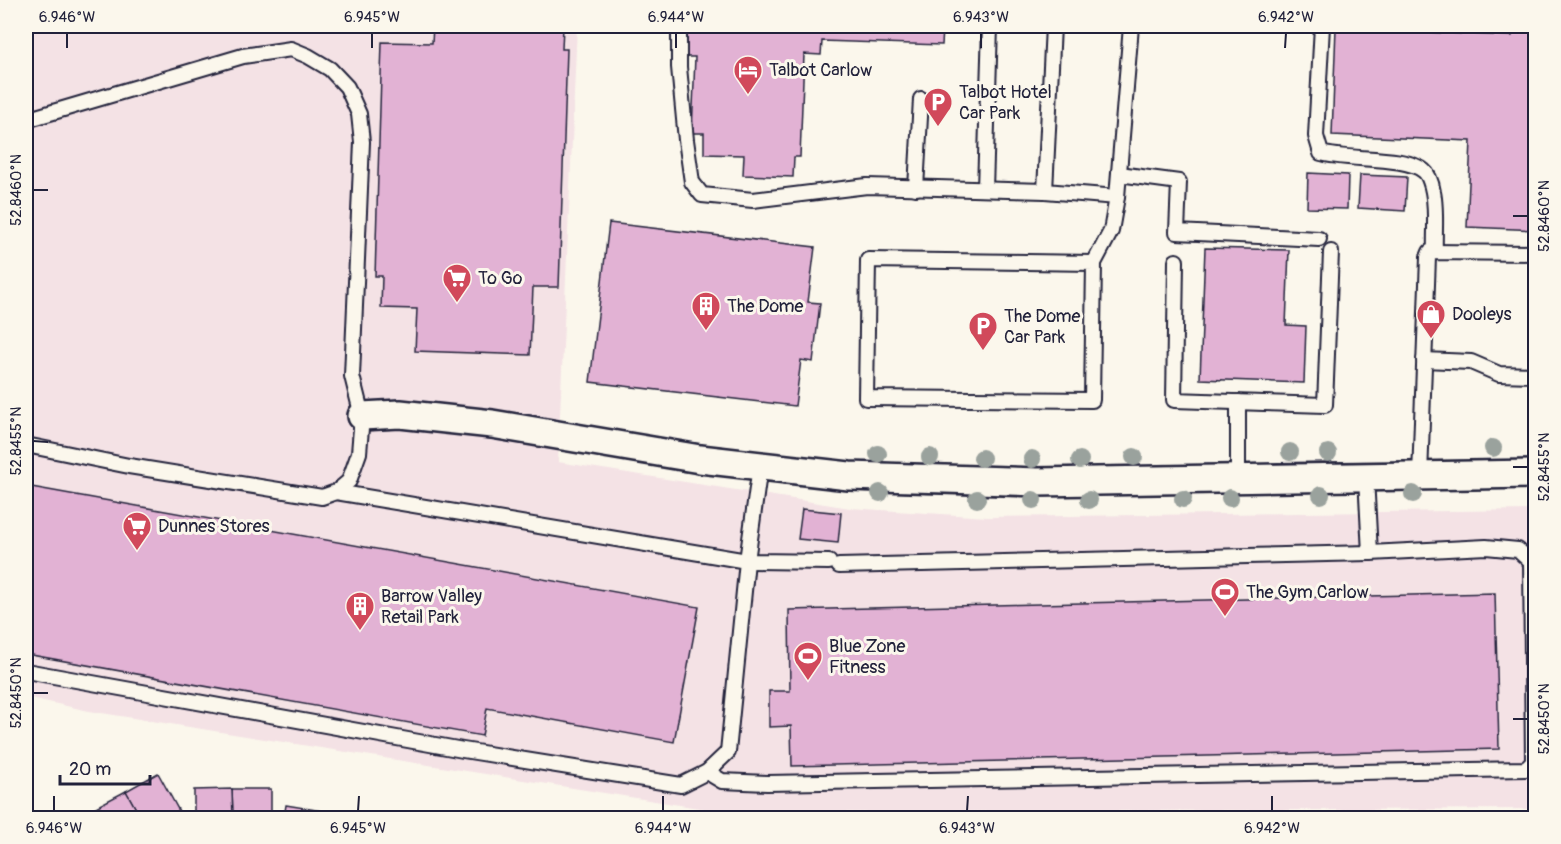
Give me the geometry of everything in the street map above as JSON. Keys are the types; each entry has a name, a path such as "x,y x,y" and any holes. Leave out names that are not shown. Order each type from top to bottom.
{"street":[{"path":"362,416 400,414 492,424 700,459 849,476 1037,482 1536,474"}],"lane":[{"path":"679,26 679,67 686,140 692,182 702,195 753,200 867,186 1045,191 1117,197"},
{"path":"985,189 990,26"},
{"path":"1045,191 1053,26"},
{"path":"1094,263 868,260 866,398 1092,400 1094,263 1111,231 1117,197 1131,26"},
{"path":"1322,26 1316,136 1321,153 1335,157 1416,165 1427,172 1433,192 1435,252"},
{"path":"26,120 243,56 291,50 308,56 330,69 347,87 359,114 362,142 352,376 362,416 359,453 348,481 336,492 322,497 273,490 129,466 26,445"},
{"path":"916,188 921,99"},
{"path":"1119,174 1179,182 1177,232 1318,239"},
{"path":"1176,261 1174,400 1325,405 1331,252"},
{"path":"1419,476 1430,252 1536,253"},
{"path":"1424,360 1471,362 1499,374 1536,375"},
{"path":"1238,402 1238,479"},
{"path":"26,671 463,750 681,785 706,772 728,752 747,561 760,466"},
{"path":"1366,477 1370,553"},
{"path":"336,492 747,561 834,564 1370,553 1486,547 1518,550 1531,562 1533,762 1526,769 767,783 722,781 706,772"}],"shaded area":[{"path":"42,26 577,26 558,462 850,508 987,517 1535,510 1535,809 730,813 89,711 26,697 26,30"}],"building":[{"path":"433,26 563,26 562,49 567,49 559,287 533,287 530,355 415,351 417,309 381,308 382,276 375,276 382,42 432,43"},
{"name":"Talbot Carlow","path":"687,26 956,26 956,29 943,29 942,45 822,41 821,55 804,54 800,157 794,157 793,177 743,175 744,155 704,154 704,133 692,133 695,57 686,57"},
{"path":"1513,26 1536,26 1536,230 1467,227 1471,141 1332,135 1336,28 1512,36"},
{"path":"1308,173 1348,175 1347,209 1307,208"},
{"path":"1360,175 1407,177 1405,211 1358,208"},
{"name":"The Dome","path":"609,223 815,247 808,302 820,303 813,362 801,360 795,406 590,382"},
{"path":"1205,248 1289,250 1286,325 1306,326 1304,383 1200,379"},
{"name":"Barrow Valley Retail Park","path":"26,486 699,607 674,742 487,708 482,736 26,654"},
{"path":"802,509 841,513 838,543 798,539"},
{"path":"1495,593 1499,749 792,766 791,726 769,727 769,691 790,691 789,610"},
{"path":"158,773 180,813 170,818 141,818 126,791"},
{"path":"232,789 271,789 271,818 233,818"},
{"path":"232,789 233,818 194,818 194,790"},
{"path":"126,791 141,818 98,818 92,809"},
{"path":"286,805 323,811 322,818 284,818"},
{"path":"323,811 362,817 322,818"}],"place":[{"name":"Talbot Carlow","path":"748,96"},
{"name":"Talbot Hotel Car Park","path":"938,128"},
{"name":"To Go","path":"457,304"},
{"name":"The Dome","path":"706,332"},
{"name":"Dooleys","path":"1431,340"},
{"name":"The Dome Car Park","path":"983,352"},
{"name":"Dunnes Stores","path":"137,552"},
{"name":"The Gym Carlow","path":"1225,618"},
{"name":"Barrow Valley Retail Park","path":"360,632"},
{"name":"Blue Zone Fitness","path":"808,682"}]}
